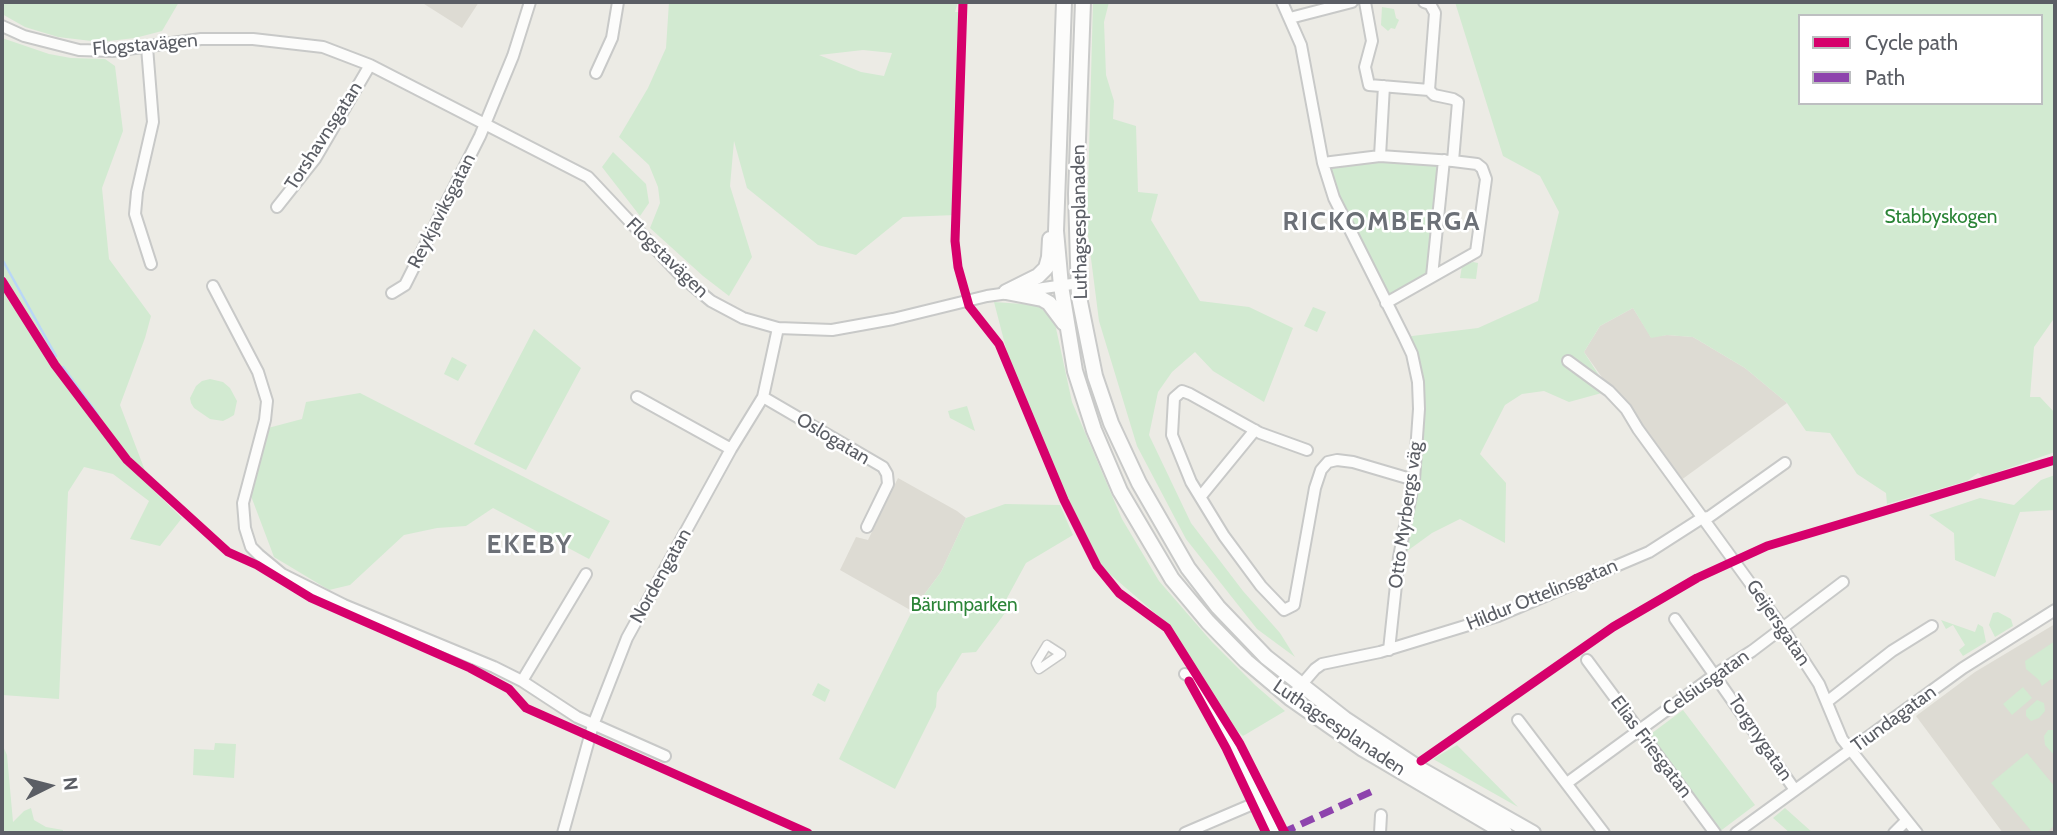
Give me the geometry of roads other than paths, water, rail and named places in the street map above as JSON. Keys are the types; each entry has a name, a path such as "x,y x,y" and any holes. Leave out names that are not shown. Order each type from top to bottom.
{"main road":[{"name":"Luthagsesplanaden","path":"1064,2 1056,231 1061,286 1075,370 1094,430 1120,491 1172,579 1246,662 1290,698 1363,749 1505,833"},
{"name":"Luthagsesplanaden","path":"1083,2 1076,194 1079,283 1084,327 1095,376 1111,422 1139,483 1188,568 1218,607 1266,657 1345,719 1422,770 1533,833"},
{"path":"1006,292 1038,276 1046,268 1049,257 1052,173 1059,144"},
{"path":"1006,292 1042,299 1067,327"}],"street":[{"path":"485,122 513,57 530,2"},
{"path":"596,73 612,38 618,2"},
{"name":"Otto Myrbergs väg","path":"1282,2 1301,45 1323,163 1334,198 1412,354 1418,382 1415,480 1399,558 1390,650"},
{"path":"1290,18 1352,2"},
{"path":"1364,2 1373,40 1365,67 1369,85 1429,90 1434,95 1458,102 1432,276"},
{"path":"1424,2 1430,4 1435,13 1429,90"},
{"name":"Flogstavägen","path":"2,26 24,36 79,50 113,51 201,39 253,39 323,47 370,65 588,177 681,276 711,301 743,318 778,328 832,330 893,319 1006,292 1079,283"},
{"path":"147,47 153,122 137,191 135,214 151,264"},
{"name":"Torshavnsgatan","path":"277,207 315,159 370,65"},
{"path":"1380,156 1384,86"},
{"name":"Reykjaviksgatan","path":"392,293 405,285 485,122"},
{"path":"1323,163 1380,156 1477,164 1482,168 1486,178 1476,252 1386,303"},
{"path":"213,286 258,372 267,401 265,420 243,494 242,514 251,547 282,574 344,605 522,681 555,704 593,725 665,756"},
{"name":"Nordengatan","path":"563,833 593,725 626,638 730,449 763,397 778,328"},
{"name":"Geijersgatan","path":"1568,361 1609,391 1626,409 1650,450 1782,627 1819,684 1842,739 1917,833"},
{"path":"1307,450 1255,430 1190,394 1182,391 1174,398 1172,435 1188,475 1224,536 1261,586 1284,610 1294,605 1315,488 1321,470 1328,463 1337,460 1353,462 1415,480"},
{"path":"637,397 730,449"},
{"name":"Oslogatan","path":"763,397 883,467 888,484 867,527"},
{"path":"1201,496 1255,430"},
{"name":"Hildur Ottelinsgatan","path":"1290,698 1315,668 1322,664 1390,650 1498,616 1649,552 1702,518 1709,517 1785,463"},
{"path":"522,681 586,574"},
{"name":"Celsiusgatan","path":"1567,783 1716,674 1752,651 1843,582"},
{"name":"Tiundagatan","path":"1736,833 1961,670 2055,610"},
{"name":"Torgnygatan","path":"1675,619 1795,790"},
{"path":"1828,701 1892,651 1932,625"},
{"name":"Elias Friesgatan","path":"1587,660 1716,833"},
{"path":"1185,674 1192,677 1275,833"},
{"path":"1518,720 1604,833"},
{"path":"1185,833 1260,801"},
{"path":"1380,833 1381,815"},
{"path":"1895,833 1906,821"}],"waterway":[{"path":"2,259 56,356"},
{"path":"63,367 98,415"}],"district":[{"name":"RICKOMBERGA","path":"1382,222"},
{"name":"EKEBY","path":"530,545"}],"park label":[{"name":"Stabbyskogen","path":"1941,217"},
{"name":"Bärumparken","path":"964,605"}]}
